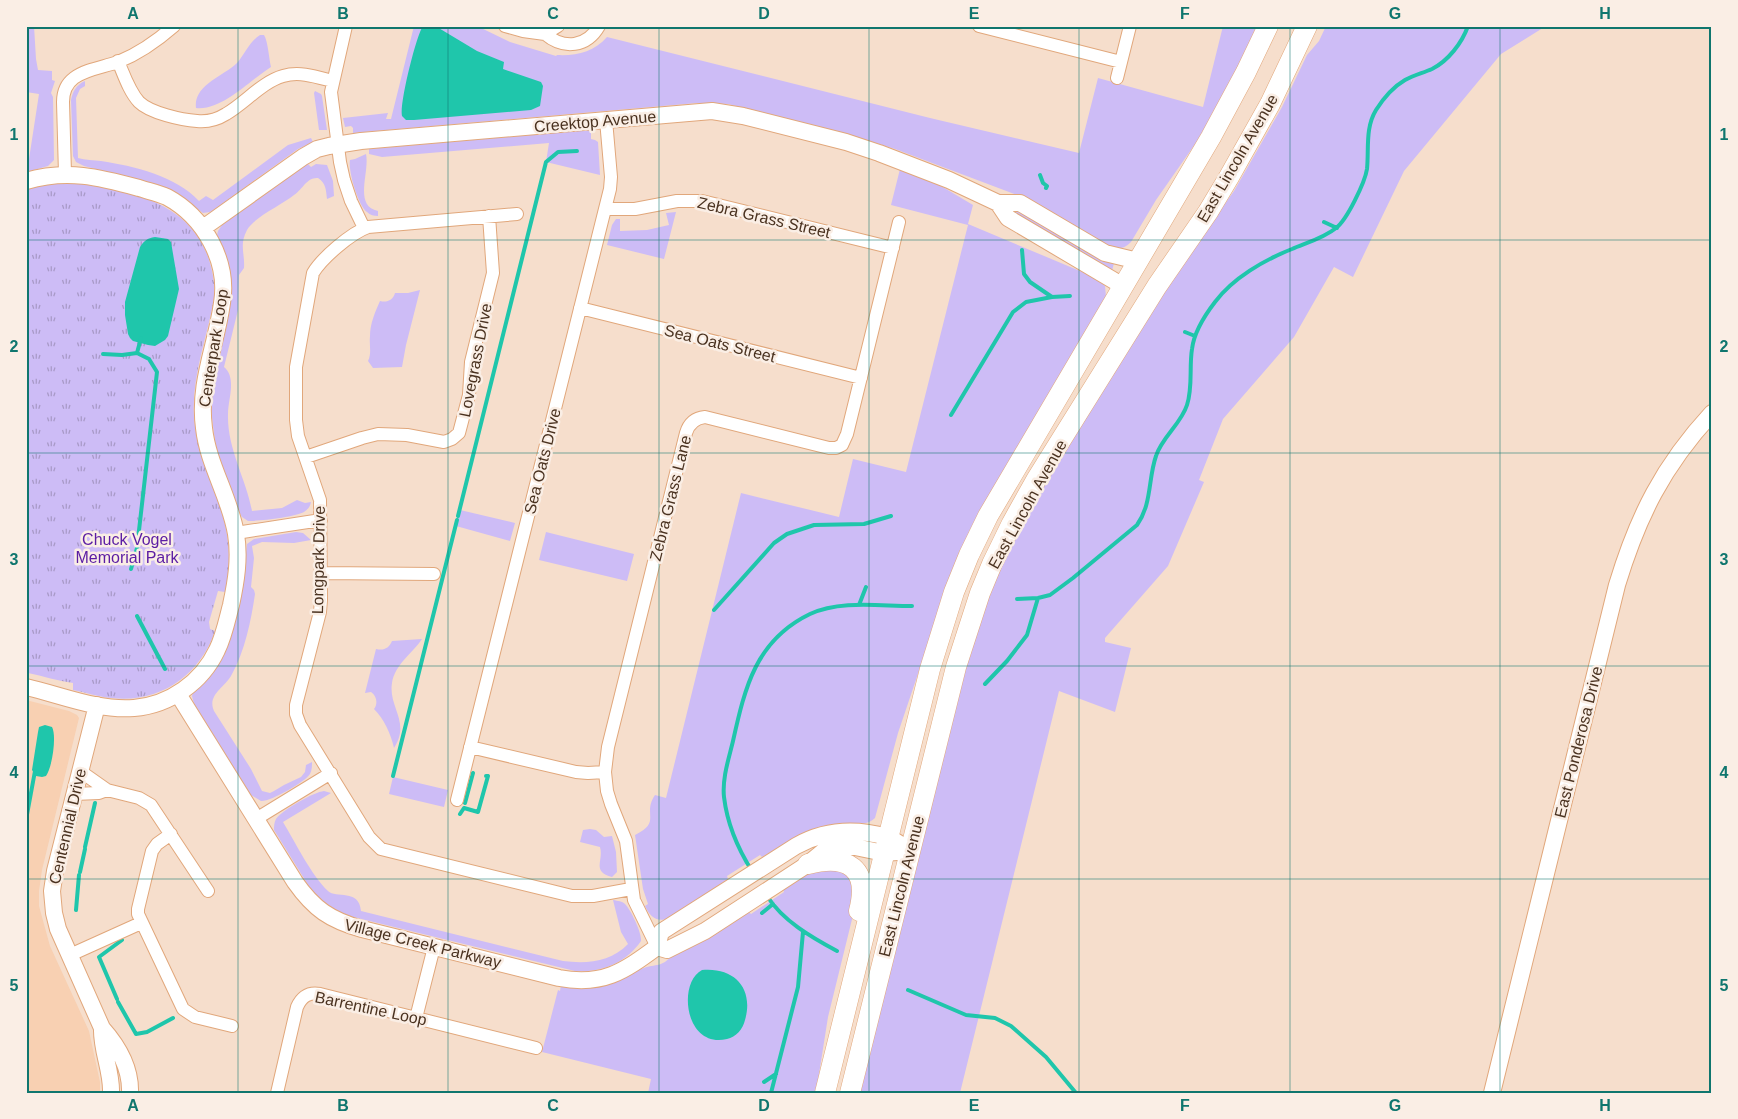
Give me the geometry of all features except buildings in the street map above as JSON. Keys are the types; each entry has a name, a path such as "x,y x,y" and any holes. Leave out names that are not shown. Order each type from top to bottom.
{"main road":[{"name":"East Lincoln Avenue","path":"825,1093 934,653 964,566 996,502 1212,137 1268,26"},
{"name":"East Lincoln Avenue","path":"850,1093 961,650 974,608 999,548 1042,471 1157,286 1208,212 1229,177 1270,104 1307,26"},
{"path":"808,864 823,860 842,862 855,871 861,881 862,895 844,969 852,986"}],"street":[{"path":"65,174 63,102 65,88 70,80 77,75 118,61 152,42 174,26"},
{"path":"346,26 331,92 347,192 364,228"},
{"path":"505,26 545,34 552,40 576,44 588,40 599,26"},
{"path":"545,34 558,26"},
{"path":"979,26 1121,62"},
{"path":"1117,78 1130,26"},
{"path":"118,61 131,91 143,105 160,113 197,121 214,119 224,115 270,82 283,76 300,74 332,81"},
{"name":"Creektop Avenue","path":"202,228 303,156 317,149 338,144 707,111 737,114 864,147 940,176 998,203 1020,203 1105,253 1138,261"},
{"name":"Sea Oats Drive","path":"457,800 605,209 611,177 606,120"},
{"name":"Centerpark Loop","path":"26,181 45,176 65,174 95,177 162,195 179,205 195,219 211,241 217,254 223,292 220,314 205,376 203,426 210,455 229,506 236,533 237,557 236,577 222,638 216,653 196,679 178,694 159,703 141,707 118,708 97,705 26,687"},
{"name":"Zebra Grass Street","path":"605,209 635,209 677,201 702,201 893,248"},
{"name":"Creektop Avenue","path":"998,203 1008,218 1123,286"},
{"name":"Longpark Drive","path":"517,214 364,228 346,240 321,262 312,277 296,371 296,424 298,436 319,494 322,573 320,608 296,712 300,726 370,837 381,849 572,896 592,896 631,889"},
{"name":"Lovegrass Drive","path":"306,457 374,435 407,435 444,442 452,439 459,433 470,395 471,362 493,273 489,216"},
{"name":"Zebra Grass Lane","path":"657,947 637,908 631,889 626,841 609,800 606,772 608,747 686,433 689,425 700,417 709,417 836,448 844,442 899,222"},
{"name":"Sea Oats Street","path":"580,308 861,378"},
{"name":"East Ponderosa Drive","path":"1492,1093 1617,585 1628,550 1646,506 1660,480 1679,450 1712,413"},
{"path":"236,533 321,520"},
{"path":"322,573 434,574"},
{"name":"Village Creek Parkway","path":"178,694 298,887 323,913 348,925 560,978 585,981 606,977 619,972 657,947 661,932 805,841 826,834 851,832 886,845 910,851"},
{"name":"Centennial Drive","path":"97,705 55,871 52,891 53,909 56,924 102,1028 113,1040 127,1069 130,1093"},
{"path":"470,747 580,773 606,772"},
{"path":"80,771 107,790 149,802 208,891"},
{"path":"256,819 331,773"},
{"path":"74,794 99,793 107,790"},
{"path":"171,834 153,848 138,909 141,923 184,1009 195,1017 232,1026"},
{"name":"Village Creek Parkway","path":"657,947 667,950 705,931 808,864 818,854 834,848 886,845"},
{"path":"70,955 141,923"},
{"path":"416,1018 434,947"},
{"name":"Barrentine Loop","path":"277,1093 297,1006 302,998 313,993 536,1048"},
{"name":"Centennial Drive","path":"102,1028 102,1041 109,1072 111,1093"}],"shaded area":[{"path":"26,700 69,711 79,718 42,870 39,906 50,946 89,1031 100,1082 100,1093 26,1093"}],"green space":[{"path":"26,26 34,26 38,70 52,71 52,80 55,81 51,93 53,97 54,160 48,166 27,172 39,94 26,92"},
{"path":"414,26 477,26 510,42 556,56 571,55 590,50 607,37 930,118 1079,153 1098,78 1203,107 1223,26 1258,26 1207,127 1156,200 1131,242 1125,247 1112,248 1017,195 895,149 837,131 728,104 697,103 353,133 351,126 345,127 343,118 388,113 386,119 391,119"},
{"path":"1326,26 1546,26 1501,54 1404,171 1353,277 1334,267 1294,337 1223,419 1199,480 1204,482 1168,566 1105,638 1105,642 1131,648 1115,712 1059,691 960,1093 860,1093 950,725 977,627 1001,566 1031,505 1173,277 1234,191 1282,107 1307,55 1319,41"},
{"path":"260,35 264,35 271,67 226,100 206,108 196,108 196,100 204,87 237,63"},
{"path":"85,81 85,86 80,89 76,98 78,158 140,169 179,185 199,201 206,196 213,200 288,145 311,138 313,142 298,149 215,209 203,213 171,190 84,166 76,162 73,156 71,100 75,89"},
{"path":"315,91 322,96 327,130 319,130"},
{"path":"591,131 591,139 598,142 600,175 546,162 549,143 382,157 369,154 369,149"},
{"path":"366,154 364,196 370,208 378,211 378,216 369,214 360,202 354,188 350,160"},
{"path":"307,163 311,167 316,164 327,165 333,181 334,196 327,199 323,182 318,178 311,179 297,193 256,220 247,230 243,245 244,268 239,275 238,310 224,367 228,372 231,383 228,414 230,439 252,511 282,508 297,500 305,503 311,502 308,509 300,514 248,521 239,512 216,449 211,410 215,367 231,299 228,262 217,235 222,225"},
{"path":"900,169 936,183 973,205 968,224 1099,279 1105,286 1106,297 923,659 898,733 875,818 863,824 842,824 820,828 800,836 762,857 760,855 727,876 728,879 669,918 657,919 649,913 645,906 648,904 643,889 635,835 648,826 650,822 650,807 655,795 666,798 741,493 839,517 853,459 906,472 968,225 891,205"},
{"name":"Chuck Vogel Memorial Park","path":"62,182 84,184 129,193 151,200 171,211 188,224 201,241 210,263 213,279 214,299 196,380 194,411 197,438 227,533 229,552 225,592 218,591 209,622 210,629 215,631 208,647 188,674 175,684 161,691 128,699 106,697 73,690 73,683 28,673 26,678 26,190"},
{"path":"1017,209 1114,263 1112,271 1015,214"},
{"path":"676,212 664,259 607,245 612,225 616,219 620,219 620,231 647,230 669,225 666,213"},
{"path":"420,290 402,367 373,368 368,361 370,332 380,301 385,302 389,300 395,293 408,293"},
{"path":"460,510 515,523 510,541 456,526"},
{"path":"296,532 303,533 311,540 294,543 262,542 252,546 254,558 251,587 255,594 247,636 231,676 214,696 212,705 251,769 262,791 270,793 301,777 305,772 306,765 312,762 310,774 302,782 279,795 261,801 251,795 194,704 192,696 193,692 215,669 226,650 241,595 247,544 254,539"},
{"path":"546,532 634,554 627,581 539,560"},
{"path":"422,639 400,665 392,683 393,700 400,722 399,739 394,748 387,727 374,709 375,696 371,692 365,693 376,649 386,648 392,641"},
{"path":"393,777 448,790 444,807 389,794"},
{"path":"324,791 331,793 283,822 322,885 332,893 347,895 356,899 361,911 563,961 590,962 614,955 628,944 621,932 613,900 625,904 638,927 641,941 628,955 612,965 594,970 575,971 344,914 313,893 274,830 274,823 279,815 306,798"},
{"path":"583,830 596,830 604,837 612,836 616,852 617,872 612,877 606,875 600,869 600,847 580,842"},
{"path":"823,866 849,874 857,899 828,1017 816,1093 648,1093 651,1079 542,1052 558,990 560,991 561,985 586,987 602,985 626,977 641,969 662,964 671,956 748,911 751,914 784,892 783,889 816,868"}],"water":[{"path":"423,26 437,27 477,51 504,62 503,69 541,82 543,86 540,106 531,110 406,120 402,116 405,85 412,56"},
{"path":"155,237 168,239 171,242 179,289 168,336 155,346 133,341 130,338 125,315 125,302 140,247 146,240"},
{"path":"45,725 52,727 54,744 48,772 46,776 42,777 36,776 32,770 39,727"},
{"path":"702,970 724,972 739,982 744,990 747,999 745,1020 739,1032 730,1038 713,1039 702,1034 694,1025 689,1013 689,988 694,977"}],"waterway":[{"path":"1017,599 1038,598 1050,595 1137,525 1145,509 1156,456 1187,405 1190,391 1193,343 1207,312 1222,293 1260,264 1281,253 1326,235 1340,224 1355,200 1366,175 1370,124 1376,110 1389,94 1405,80 1432,69 1444,61 1458,45 1468,26"},
{"path":"458,516 546,162 558,152 577,151"},
{"path":"1040,175 1043,183 1047,186 1046,188"},
{"path":"1324,222 1337,228"},
{"path":"1022,250 1024,274 1030,282 1052,297 1070,296"},
{"path":"951,415 1013,312 1026,302 1052,297"},
{"path":"1185,332 1195,336"},
{"path":"137,353 141,338"},
{"path":"103,354 122,355 137,353 149,359 157,372 137,548 131,569"},
{"path":"714,610 774,543 787,534 814,525 864,524 891,516"},
{"path":"393,776 457,520"},
{"path":"859,605 866,587"},
{"path":"985,684 1007,661 1027,635 1038,598"},
{"path":"752,871 742,854 730,826 725,806 724,783 742,702 748,684 765,651 777,637 792,625 810,614 822,610 847,605 912,606"},
{"path":"137,616 165,669"},
{"path":"26,820 35,771"},
{"path":"465,803 473,773"},
{"path":"460,814 464,808 478,812 488,776 486,776"},
{"path":"85,847 95,803"},
{"path":"80,872 85,849"},
{"path":"76,910 79,875"},
{"path":"767,896 789,921 837,951"},
{"path":"762,913 773,904"},
{"path":"771,1093 798,987 803,932"},
{"path":"117,999 99,957 122,940"},
{"path":"908,990 966,1015 995,1018 1011,1026 1046,1057 1076,1093"},
{"path":"118,1002 136,1034 147,1032 173,1018"},
{"path":"764,1082 776,1074"}]}
